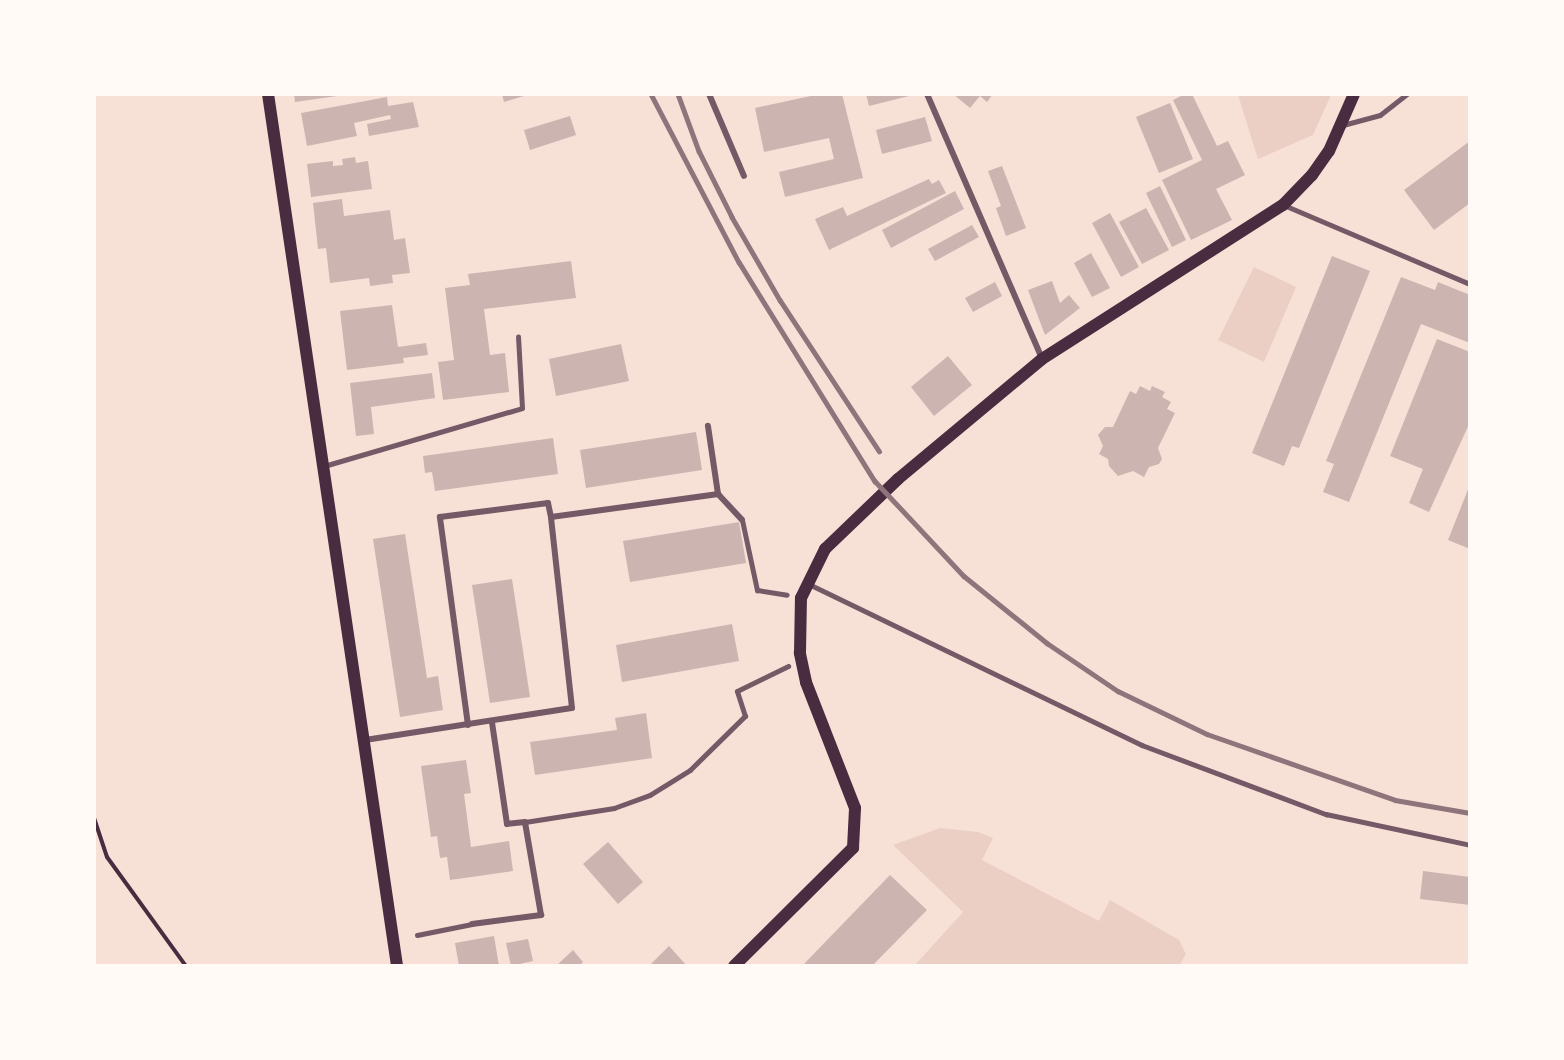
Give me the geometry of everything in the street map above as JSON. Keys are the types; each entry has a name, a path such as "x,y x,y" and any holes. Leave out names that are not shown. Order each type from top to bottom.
{"main road":[{"path":"268,94 397,966"},
{"path":"734,966 841,863 853,848 855,808 806,682 800,653 801,598 825,549 883,493 1042,359 1283,205 1312,175 1341,125 1354,94"}],"street":[{"path":"710,94 744,176"},
{"path":"927,94 1042,359"},
{"path":"708,426 718,494 742,520 757,590 787,595"},
{"path":"551,517 718,494"},
{"path":"365,740 492,722 572,708 548,503 440,517 468,725"},
{"path":"745,716 736,691 788,666"},
{"path":"417,935 472,924 541,915 525,822 507,824 492,722"}],"lane":[{"path":"1341,125 1380,115 1407,94"},
{"path":"1283,205 1470,284"},
{"path":"324,466 522,408 518,337"},
{"path":"807,582 1142,745 1326,814 1470,845"},
{"path":"525,822 614,808 650,795 690,770 745,716"}],"path":[{"path":"94,818 107,857 186,966"}],"shaded area":[{"path":"1238,94 1331,95 1313,135 1258,159"},
{"path":"1254,267 1296,287 1264,362 1218,340"},
{"path":"940,828 978,832 993,838 982,860 1099,921 1110,900 1179,940 1186,954 1179,966 915,965 963,912 893,845"}],"building":[{"path":"294,94 337,94 337,96 295,102"},
{"path":"502,94 527,94 527,95 504,102"},
{"path":"820,94 842,94 863,178 785,197 779,172 834,159 829,138 764,152 755,108"},
{"path":"866,94 913,94 913,95 869,106"},
{"path":"953,94 993,94 987,102 980,96 970,108"},
{"path":"1185,94 1192,94 1217,146 1228,141 1245,175 1216,189 1232,220 1191,240 1162,180 1202,160 1173,100"},
{"path":"387,97 388,106 413,102 419,127 369,136 367,124 391,119 390,115 354,123 357,136 307,146 301,113"},
{"path":"1170,103 1193,159 1159,173 1136,117"},
{"path":"570,116 576,135 530,150 524,130"},
{"path":"925,117 932,141 882,154 876,130"},
{"path":"1470,141 1470,203 1434,230 1404,190"},
{"path":"355,157 356,163 368,161 372,189 311,197 307,164 333,161 333,166 343,165 342,159"},
{"path":"1002,166 1026,228 1006,236 996,208 1001,206 988,171"},
{"path":"929,179 932,184 939,180 946,193 829,250 815,219 843,207 847,216"},
{"path":"1160,186 1186,240 1172,247 1146,193"},
{"path":"955,191 964,209 891,248 882,230"},
{"path":"342,199 344,216 390,210 394,240 405,238 410,273 392,275 393,283 370,286 369,278 330,283 326,248 318,249 313,203"},
{"path":"1146,208 1169,250 1142,264 1119,222"},
{"path":"1110,213 1139,267 1121,277 1092,223"},
{"path":"972,225 979,237 935,261 928,249"},
{"path":"1091,253 1110,288 1092,297 1074,263"},
{"path":"1332,256 1370,271 1299,448 1292,446 1284,466 1252,453"},
{"path":"571,261 576,298 484,309 490,355 505,353 509,392 443,400 438,362 454,360 445,288 470,285 468,274"},
{"path":"1401,277 1435,290 1438,282 1470,295 1470,343 1421,324 1349,502 1323,492 1334,464 1326,461"},
{"path":"1052,281 1060,303 1069,295 1080,308 1045,335 1028,290"},
{"path":"995,282 1002,296 973,312 965,298"},
{"path":"392,305 398,347 426,343 428,355 403,358 404,363 347,370 340,311"},
{"path":"1437,339 1470,352 1470,422 1429,512 1409,503 1423,469 1390,456"},
{"path":"621,344 629,381 556,396 549,359"},
{"path":"948,356 972,385 934,416 911,387"},
{"path":"432,373 435,398 371,407 374,434 356,436 350,383"},
{"path":"1140,386 1150,391 1152,386 1165,392 1162,397 1171,402 1167,409 1175,413 1158,448 1162,459 1159,464 1149,467 1144,477 1133,471 1118,476 1109,466 1108,459 1099,454 1103,446 1098,435 1105,427 1113,427 1130,391 1136,394"},
{"path":"696,432 702,470 586,488 580,450"},
{"path":"553,438 558,474 435,491 432,472 425,473 423,456"},
{"path":"1470,487 1470,549 1448,540"},
{"path":"739,522 746,563 630,582 623,541"},
{"path":"405,534 427,678 438,676 443,710 400,717 373,539"},
{"path":"512,579 530,697 490,703 472,585"},
{"path":"732,624 739,661 622,682 616,645"},
{"path":"646,713 652,758 535,775 530,742 617,730 615,718"},
{"path":"466,760 471,793 464,794 471,847 509,841 513,871 450,880 447,857 440,858 437,836 431,837 421,766"},
{"path":"608,842 643,882 618,904 583,864"},
{"path":"1423,871 1470,877 1470,905 1420,899"},
{"path":"890,875 927,910 872,966 802,966"},
{"path":"494,936 499,966 459,966 455,943"},
{"path":"528,939 533,961 511,966 506,943"},
{"path":"669,946 687,966 649,966"},
{"path":"573,950 583,962 579,966 556,966"}],"railway":[{"path":"651,94 739,262 875,481 964,576 1047,643 1118,691 1207,734 1395,800 1470,813"},
{"path":"678,94 699,151 732,217 780,300 879,451"}]}
